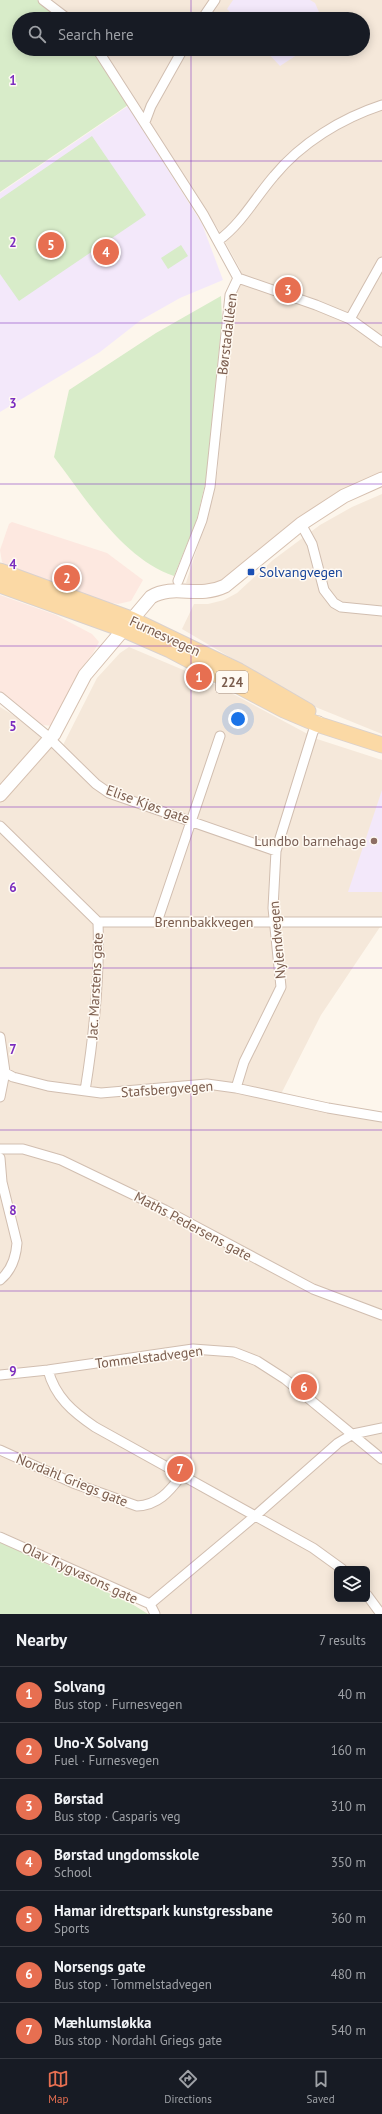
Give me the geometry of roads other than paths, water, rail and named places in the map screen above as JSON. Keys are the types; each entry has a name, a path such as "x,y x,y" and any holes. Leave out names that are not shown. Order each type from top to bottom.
{"main road":[{"path":"0,795 51,739 60,726 85,675 127,624 157,594 174,591 200,593 225,586 301,524 344,496 382,479"},
{"name":"Furnesvegen","path":"0,571 239,671 319,721 382,745"},
{"name":"Furnesvegen","path":"0,585 127,624"}],"street":[{"path":"43,0 59,12"},
{"path":"207,12 215,0"},
{"name":"Børstadalléen","path":"102,56 219,240 238,278 230,295 210,487 202,520 178,581"},
{"path":"145,122 157,95 179,56"},
{"path":"219,240 235,227 273,176 297,153 325,133 361,112 382,105"},
{"path":"350,319 382,262"},
{"path":"238,278 316,305 350,319 382,342"},
{"path":"301,524 312,544 324,590 334,603 340,607 382,611"},
{"name":"Elise Kjøs gate","path":"0,698 51,739 96,784 109,793 191,820 276,851"},
{"name":"Nylendvegen","path":"236,1088 244,1062 281,987 273,922 276,851 319,721"},
{"path":"157,922 220,736"},
{"name":"Jac. Marstens gate","path":"0,826 98,922 98,989 85,1091"},
{"name":"Brennbakkvegen","path":"98,922 382,922"},
{"path":"0,1037 3,1071 0,1097"},
{"name":"Stafsbergvegen","path":"3,1071 13,1077 48,1086 115,1093 208,1084 236,1088 328,1108 382,1117"},
{"name":"Maths Pedersens gate","path":"0,1149 23,1149 60,1160 165,1210 313,1289 382,1315"},
{"path":"0,1158 2,1182 17,1243 16,1252 9,1271 0,1280"},
{"name":"Tommelstadvegen","path":"0,1375 48,1370 192,1349 234,1352 257,1361 285,1379 382,1459"},
{"path":"48,1370 57,1391 66,1405 77,1415 181,1476 313,1548 338,1566"},
{"path":"150,1604 255,1516 338,1443 353,1434 382,1428"},
{"name":"Nordahl Griegs gate","path":"0,1450 73,1483 137,1506 148,1505 165,1496 181,1476"},
{"name":"Olav Trygvasons gate","path":"0,1537 150,1604 155,1614"},
{"path":"370,1599 381,1614"}],"place":[{"name":"Hamar idrettspark kunstgressbane","path":"51,245"},
{"name":"Børstad ungdomsskole","path":"106,252"},
{"name":"Børstad","path":"288,290"},
{"name":"Solvangvegen","path":"251,572"},
{"name":"Uno-X Solvang","path":"67,578"},
{"name":"Solvang","path":"199,677"},
{"name":"Lundbo barnehage","path":"374,841"},
{"name":"Norsengs gate","path":"304,1387"},
{"name":"Mæhlumsløkka","path":"180,1469"}]}
